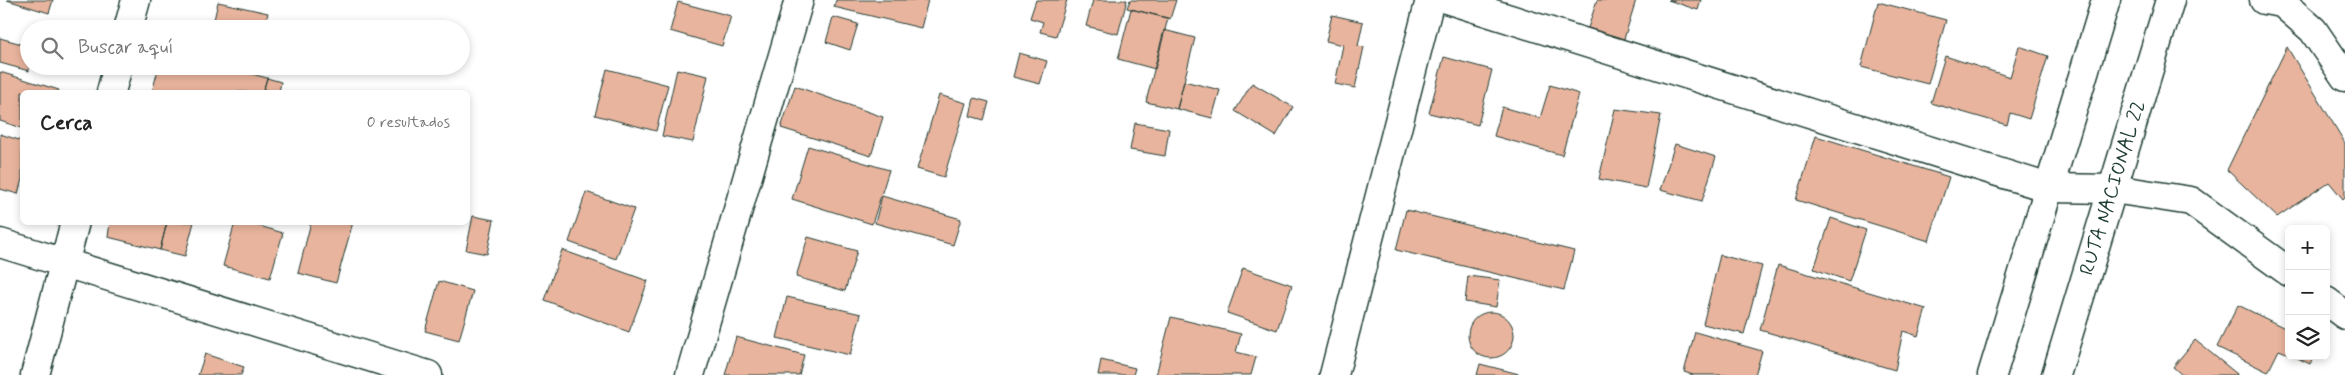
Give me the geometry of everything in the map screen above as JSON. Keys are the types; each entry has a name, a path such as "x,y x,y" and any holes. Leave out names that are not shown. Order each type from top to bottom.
{"main road":[{"path":"130,20 136,0"},
{"path":"690,375 799,0"},
{"path":"1334,375 1430,0"},
{"path":"1449,0 2049,188 2113,189 2191,201 2286,270"},
{"path":"1992,375 2106,0"},
{"name":"RUTA NACIONAL 22","path":"2056,375 2170,0"},
{"path":"2264,0 2282,3 2313,30 2345,77"},
{"path":"111,90 115,75"},
{"path":"35,375 73,225"},
{"path":"0,243 428,375"},
{"path":"2330,303 2345,315"}],"building":[{"path":"7,0 53,0 49,13"},
{"path":"836,0 928,0 921,28 834,7"},
{"path":"1036,0 1067,0 1056,36 1040,32 1043,22 1030,18"},
{"path":"1093,0 1127,0 1118,34 1086,26"},
{"path":"1130,0 1176,0 1170,19 1127,8"},
{"path":"1597,0 1636,0 1624,39 1588,28"},
{"path":"1668,0 1701,0 1698,10"},
{"path":"218,2 268,13 266,20 214,20"},
{"path":"678,2 731,16 722,46 670,31"},
{"path":"1878,2 1946,20 1928,84 1861,67"},
{"path":"1131,9 1168,18 1155,69 1118,59"},
{"path":"1332,15 1363,22 1358,46 1364,47 1355,88 1335,84 1343,45 1326,41"},
{"path":"833,17 858,24 850,50 826,42"},
{"path":"1164,30 1195,38 1177,109 1146,102"},
{"path":"0,38 20,44 20,69 0,63"},
{"path":"2019,46 2048,56 2029,119 2010,113 2007,125 1931,103 1945,56 2010,77"},
{"path":"2287,47 2345,143 2345,197 2343,199 2329,182 2277,217 2227,170"},
{"path":"1019,53 1047,61 1040,84 1013,77"},
{"path":"1444,57 1492,70 1478,125 1429,113"},
{"path":"607,69 668,85 656,131 595,115"},
{"path":"677,69 708,76 693,142 662,136"},
{"path":"0,72 59,90 20,90 20,127 0,121"},
{"path":"157,75 256,75 267,78 264,90 153,90"},
{"path":"267,78 281,82 279,90 264,90"},
{"path":"1184,81 1220,90 1212,118 1177,109"},
{"path":"1252,83 1293,107 1276,136 1235,111"},
{"path":"1550,85 1579,94 1562,155 1494,136 1502,107 1540,118"},
{"path":"795,86 883,117 871,156 781,128"},
{"path":"939,95 966,103 944,177 917,169"},
{"path":"974,98 989,102 984,120 970,116"},
{"path":"1615,109 1661,115 1646,188 1599,179"},
{"path":"1135,123 1169,129 1165,156 1130,150"},
{"path":"0,134 20,140 20,186 18,194 0,189"},
{"path":"1816,136 1949,177 1929,241 1796,200"},
{"path":"1675,144 1716,157 1702,201 1660,190"},
{"path":"808,146 889,170 872,224 792,199"},
{"path":"586,192 634,209 616,259 569,242"},
{"path":"882,196 961,219 953,245 875,223"},
{"path":"1406,210 1574,251 1564,290 1396,250"},
{"path":"473,216 494,220 487,254 466,250"},
{"path":"1831,218 1866,230 1849,281 1814,269"},
{"path":"110,225 166,225 160,250 108,237"},
{"path":"166,225 193,225 185,256 160,250"},
{"path":"234,225 256,225 283,233 270,278 223,266"},
{"path":"310,225 352,225 336,283 298,273"},
{"path":"808,237 857,251 845,291 796,277"},
{"path":"562,250 648,281 629,332 544,300"},
{"path":"1720,255 1762,266 1744,334 1703,324"},
{"path":"1778,265 1926,309 1918,336 1903,331 1895,370 1760,330"},
{"path":"1243,268 1292,285 1277,330 1227,313"},
{"path":"1468,276 1500,280 1496,307 1465,302"},
{"path":"439,281 473,291 459,340 425,331"},
{"path":"787,297 861,314 850,355 777,338"},
{"path":"2238,305 2285,328 2285,352 2279,350 2268,372 2217,347"},
{"path":"1487,312 1495,312 1504,316 1510,322 1514,335 1510,348 1504,354 1495,358 1487,358 1478,354 1472,348 1468,339 1468,331 1472,322 1478,316"},
{"path":"1171,317 1241,334 1236,352 1256,357 1251,375 1156,375"},
{"path":"1695,332 1762,351 1755,375 1693,375 1684,372"},
{"path":"736,337 804,355 799,375 725,375"},
{"path":"2195,340 2237,375 2182,375 2173,367"},
{"path":"205,354 244,367 241,375 198,375"},
{"path":"1101,360 1135,368 1133,375 1098,375"},
{"path":"2302,360 2312,360 2310,364"},
{"path":"1480,364 1523,375 1477,375"}]}
